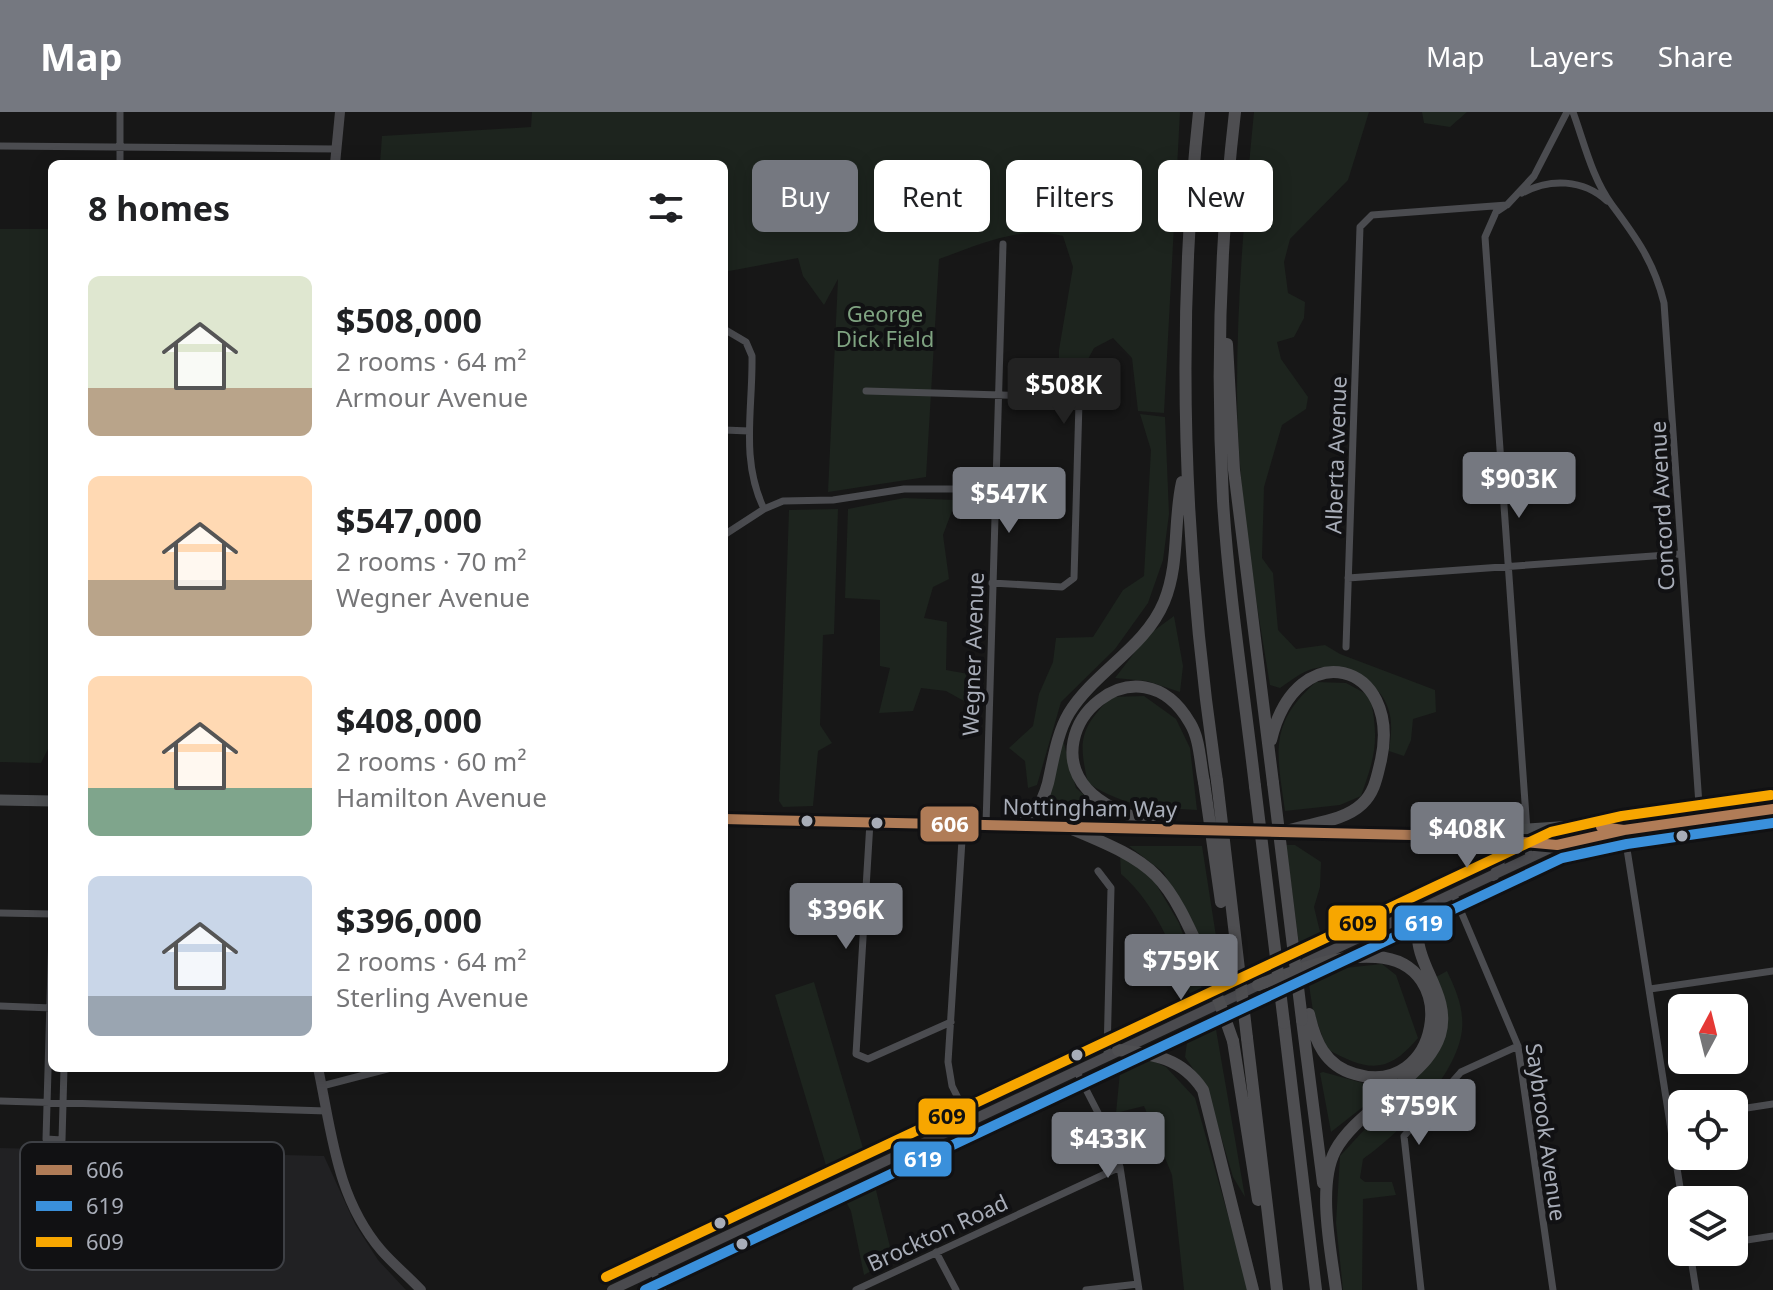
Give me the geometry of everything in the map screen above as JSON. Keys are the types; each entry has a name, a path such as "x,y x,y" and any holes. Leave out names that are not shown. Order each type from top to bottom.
{"highway":[{"path":"1199,112 1186,286 1186,463 1192,559 1221,902 1234,927 1275,1290"},
{"path":"1235,112 1223,257 1220,390 1224,503 1316,1290"},
{"path":"1223,257 1234,470 1291,929 1306,1017 1336,1290"},
{"path":"1010,825 1033,815 1043,799 1062,728 1074,706 1148,628 1164,602 1174,564 1177,503 1186,463"},
{"path":"1268,751 1284,702 1292,690 1312,676 1331,672 1350,677 1369,689 1381,707 1384,743 1369,796 1345,815 1287,831"},
{"path":"1162,829 1112,806 1088,790 1080,779 1075,761 1077,733 1090,707 1116,689 1131,687 1162,694 1190,723 1210,781"},
{"path":"1067,827 1130,853 1153,871 1180,906 1206,964 1233,1041 1275,1290"},
{"path":"1331,1238 1327,1175 1336,1150 1431,1055 1441,1030 1438,994 1416,935 1420,919 1433,905"},
{"path":"1258,985 1322,962 1382,957 1403,965 1420,980 1430,1000 1432,1024 1426,1045 1412,1062 1392,1074 1366,1077 1343,1070 1324,1054 1306,1017"},
{"path":"1113,1053 1167,1058 1187,1070 1203,1090 1253,1290"}],"main road":[{"path":"335,160 340,112"},
{"path":"0,800 48,801"},
{"name":"Nottingham Way","path":"728,819 1455,836 1526,835 1588,825 1624,830 1773,809"},
{"path":"612,1290 1557,845 1624,830"},
{"name":"Nottingham Way","path":"1526,835 1557,845"},
{"path":"1455,836 1501,849 1503,859 1494,876"},
{"path":"319,1072 334,1155 350,1202 381,1250 421,1290"}],"street":[{"path":"120,112 120,160"},
{"path":"1529,859 1485,237 1496,212 1520,194 1535,174 1567,112"},
{"name":"Concord Avenue","path":"1573,112 1597,178 1612,205 1643,246 1664,303 1700,819"},
{"path":"0,146 336,149"},
{"name":"Concord Avenue","path":"1520,194 1543,184 1568,183 1591,190 1612,205"},
{"name":"Alberta Avenue","path":"1346,647 1360,227 1372,215 1507,205"},
{"name":"Wegner Avenue","path":"986,825 1003,244"},
{"path":"728,331 746,342 752,356 750,470 764,509"},
{"path":"866,391 1072,397 1079,402 1076,573 1071,583 1062,587 992,583"},
{"path":"728,430 749,431"},
{"path":"728,532 764,509 783,501 833,500 904,489 995,489"},
{"path":"1348,578 1681,554"},
{"path":"870,822 854,1050 863,1060 951,1022"},
{"path":"963,824 949,1074 969,1120"},
{"path":"1624,830 1668,1106"},
{"path":"1098,871 1111,888 1113,1053"},
{"name":"Saybrook Avenue","path":"1454,895 1518,1046 1553,1290"},
{"path":"0,913 48,914"},
{"path":"1650,989 1773,971"},
{"path":"0,1006 48,1008"},
{"path":"1421,1290 1404,1136 1461,1072 1518,1046"},
{"path":"1076,1070 1111,1138 1120,1167 1138,1287 1086,1290"},
{"path":"48,1072 46,1139 62,1140 64,1072"},
{"path":"322,1086 376,1072"},
{"path":"0,1101 327,1111"},
{"path":"1748,1108 1773,1104"},
{"name":"Brockton Road","path":"856,1290 1120,1167"},
{"path":"1748,1240 1773,1236"},
{"path":"936,1252 956,1290"},
{"path":"1692,1266 1696,1290"},
{"path":"653,1271 662,1290"}],"shaded area":[{"path":"0,1148 20,1148 20,1270 284,1270 284,1155 324,1156 355,1224 378,1260 406,1290 0,1290"}],"green space":[{"name":"George Dick Field","path":"532,112 1180,112 1177,160 1158,160 1158,232 1174,232 1164,413 1138,411 1132,358 1113,338 1094,348 1078,378 1059,380 1059,350 1073,267 1063,236 1031,233 1000,238 939,259 926,477 828,492 838,279 824,305 803,276 798,258 728,271 728,160 380,160 382,136 531,127"},
{"path":"1254,112 1369,112 1348,180 1290,239 1284,262 1288,293 1305,302 1304,318 1294,337 1277,342 1281,359 1308,397 1306,409 1282,425 1264,487 1262,558 1273,573 1278,630 1296,649 1325,645 1340,654 1435,690 1436,712 1413,719 1411,740 1404,756 1389,751 1391,719 1384,698 1357,675 1322,667 1304,672 1280,688 1270,685 1240,464 1237,355 1244,232 1273,232 1273,160 1250,160"},
{"path":"1422,112 1467,112 1450,127 1424,123"},
{"path":"0,229 48,229 48,749 41,763 0,762"},
{"path":"1140,414 1165,417 1169,514 1163,560 1148,603 1115,649 1061,702 1037,785 1028,788 1025,761 1009,748 1033,726 1039,694 1053,662 1056,638 1093,637 1123,590 1144,576 1151,450"},
{"path":"904,498 956,500 943,535 949,579 933,587 924,618 947,622 946,670 974,675 973,706 946,691 921,688 913,711 879,713 890,668 880,666 880,600 845,598 848,509"},
{"path":"838,509 834,634 823,635 820,725 832,743 818,751 813,806 783,807 779,801 789,510"},
{"path":"1174,616 1183,666 1180,692 1147,681 1115,678 1148,635"},
{"path":"1316,682 1346,683 1370,696 1375,735 1373,757 1361,796 1340,805 1285,811 1279,756 1283,726 1301,697"},
{"path":"1144,696 1176,719 1190,748 1197,810 1128,802 1088,783 1083,756 1087,727 1111,697"},
{"path":"1063,740 1076,788 1099,808 1046,809"},
{"path":"1286,845 1295,845 1321,862 1320,887 1314,907 1322,940 1300,952"},
{"path":"1129,846 1202,846 1222,975 1216,981 1192,920 1163,872"},
{"path":"1120,854 1153,879 1179,923 1205,997 1193,1001 1156,917 1121,874"},
{"path":"1382,964 1396,975 1418,1038 1386,1064 1365,1065 1327,1049 1313,1011 1307,972"},
{"path":"1447,971 1462,1014 1458,1048 1424,1102 1393,1135 1363,1159 1360,1178 1365,1182 1392,1182 1396,1195 1363,1199 1362,1290 1343,1290 1336,1223 1340,1156 1439,1049 1436,977"},
{"path":"814,982 865,1155 828,1172 775,995"},
{"path":"1214,1018 1245,1197 1233,1177 1207,1089 1185,1057 1189,1028"},
{"path":"1147,1058 1166,1067 1195,1098 1249,1290 1184,1290 1172,1175 1144,1106 1116,1113 1121,1062"},
{"path":"1320,1073 1370,1085 1373,1099 1331,1132"},
{"path":"873,1178 893,1259 864,1275 851,1211 841,1193"}],"transit line":[{"name":"609","path":"606,1277 1551,832 1622,816 1771,795"},
{"name":"606","path":"1601,827 1624,830 1773,809"},
{"name":"606","path":"728,819 1455,836 1557,845 1624,830"},
{"name":"619","path":"645,1290 1562,858 1627,844 1773,823"}]}
